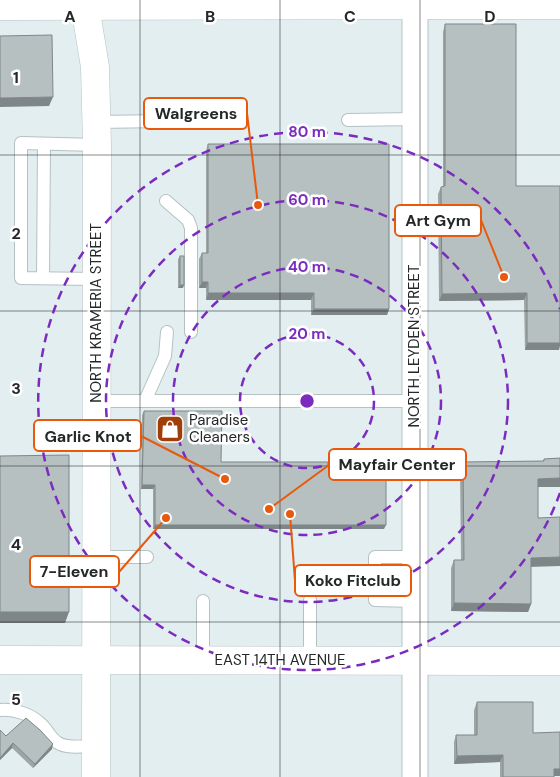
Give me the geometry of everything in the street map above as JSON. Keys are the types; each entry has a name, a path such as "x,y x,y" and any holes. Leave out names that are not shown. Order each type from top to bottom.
{"main road":[{"path":"0,6 84,3 560,5"},
{"name":"NORTH KRAMERIA STREET","path":"84,3 95,67 97,133 95,401 96,777"},
{"name":"EAST 14TH AVENUE","path":"0,660 560,661"}],"street":[{"name":"NORTH LEYDEN STREET","path":"415,4 414,660 416,777"}],"lane":[{"path":"348,120 415,119"},
{"path":"96,279 21,278 21,144 44,144 166,122"},
{"path":"43,278 44,144"},
{"path":"166,200 188,220 191,228 191,332"},
{"path":"144,401 165,356 167,332"},
{"path":"95,401 414,401"},
{"path":"96,557 147,557"},
{"path":"414,557 375,557 375,600 414,601"},
{"path":"310,600 310,660"},
{"path":"203,601 203,660"},
{"path":"0,710 17,710 28,716 43,725 57,742 64,745 96,746"}],"building":[{"path":"445,24 516,24 516,186 560,186 560,343 527,343 527,293 442,294 441,187 445,186"},
{"path":"52,35 53,97 0,98 0,36"},
{"path":"208,144 389,144 389,309 314,309 314,293 208,293 208,282 202,282 202,253 208,253"},
{"path":"180,256 184,256 184,285 180,285"},
{"path":"144,411 222,411 221,462 386,462 386,525 155,525 155,485 142,485"},
{"path":"69,455 69,612 0,612 0,456"},
{"path":"560,458 560,478 538,479 538,518 560,517 560,557 531,558 531,604 454,603 454,560 464,560 463,462 544,461 544,459"},
{"path":"477,702 533,702 533,733 560,732 560,769 554,769 554,777 503,777 503,755 457,756 456,735 477,735"},
{"path":"26,718 53,744 35,764 13,743 0,758 0,730 6,736"}],"place":[{"name":"Walgreens","path":"258,205"},
{"name":"Art Gym","path":"504,277"},
{"name":"Paradise Cleaners","path":"170,429"},
{"name":"Garlic Knot","path":"225,479"},
{"name":"Mayfair Center","path":"269,509"},
{"name":"Koko Fitclub","path":"290,514"},
{"name":"7-Eleven","path":"166,518"}]}
